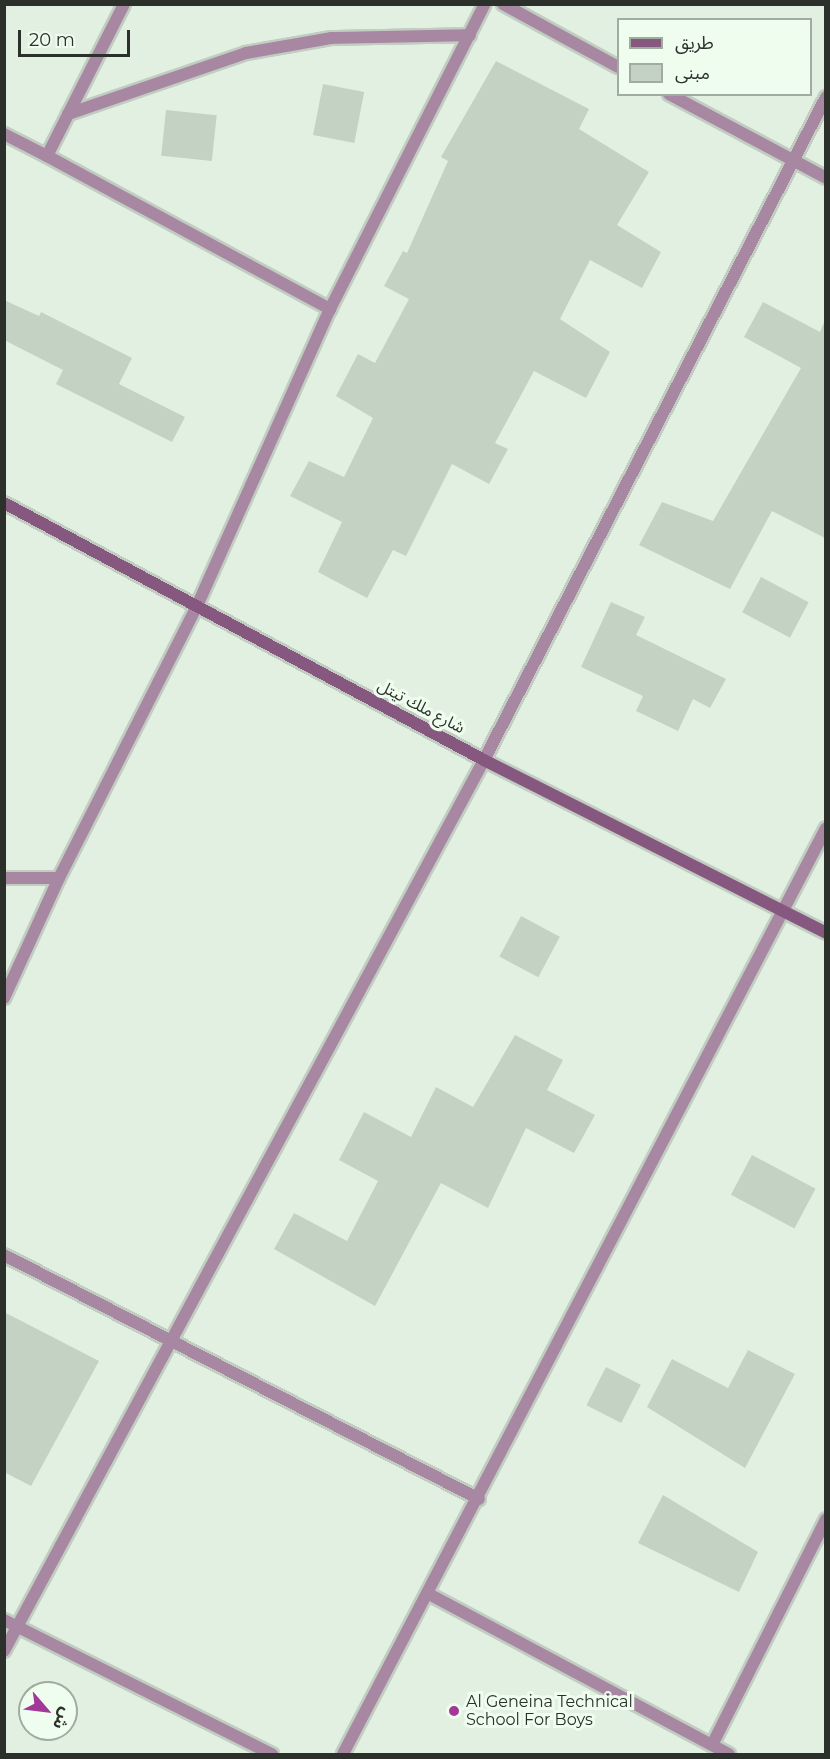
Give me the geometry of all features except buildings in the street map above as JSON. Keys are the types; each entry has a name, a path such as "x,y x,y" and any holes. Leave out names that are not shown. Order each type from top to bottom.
{"main road":[{"name":"شارع ملك تيتل","path":"4,503 484,760 825,933"}],"street":[{"path":"47,156 124,4"},
{"path":"4,998 58,878 197,606 330,309 485,4"},
{"path":"503,4 617,66"},
{"path":"68,114 246,53 331,38 470,35"},
{"path":"673,96 825,178"},
{"path":"4,1651 174,1341 484,760 825,97"},
{"path":"4,134 330,309"},
{"path":"343,1755 479,1499 825,828"},
{"path":"4,878 58,878"},
{"path":"4,1255 479,1499"},
{"path":"712,1745 825,1519"},
{"path":"429,1594 729,1755"},
{"path":"4,1620 272,1755"}],"place":[{"name":"Al Geneina Technical School For Boys","path":"454,1711"}]}
